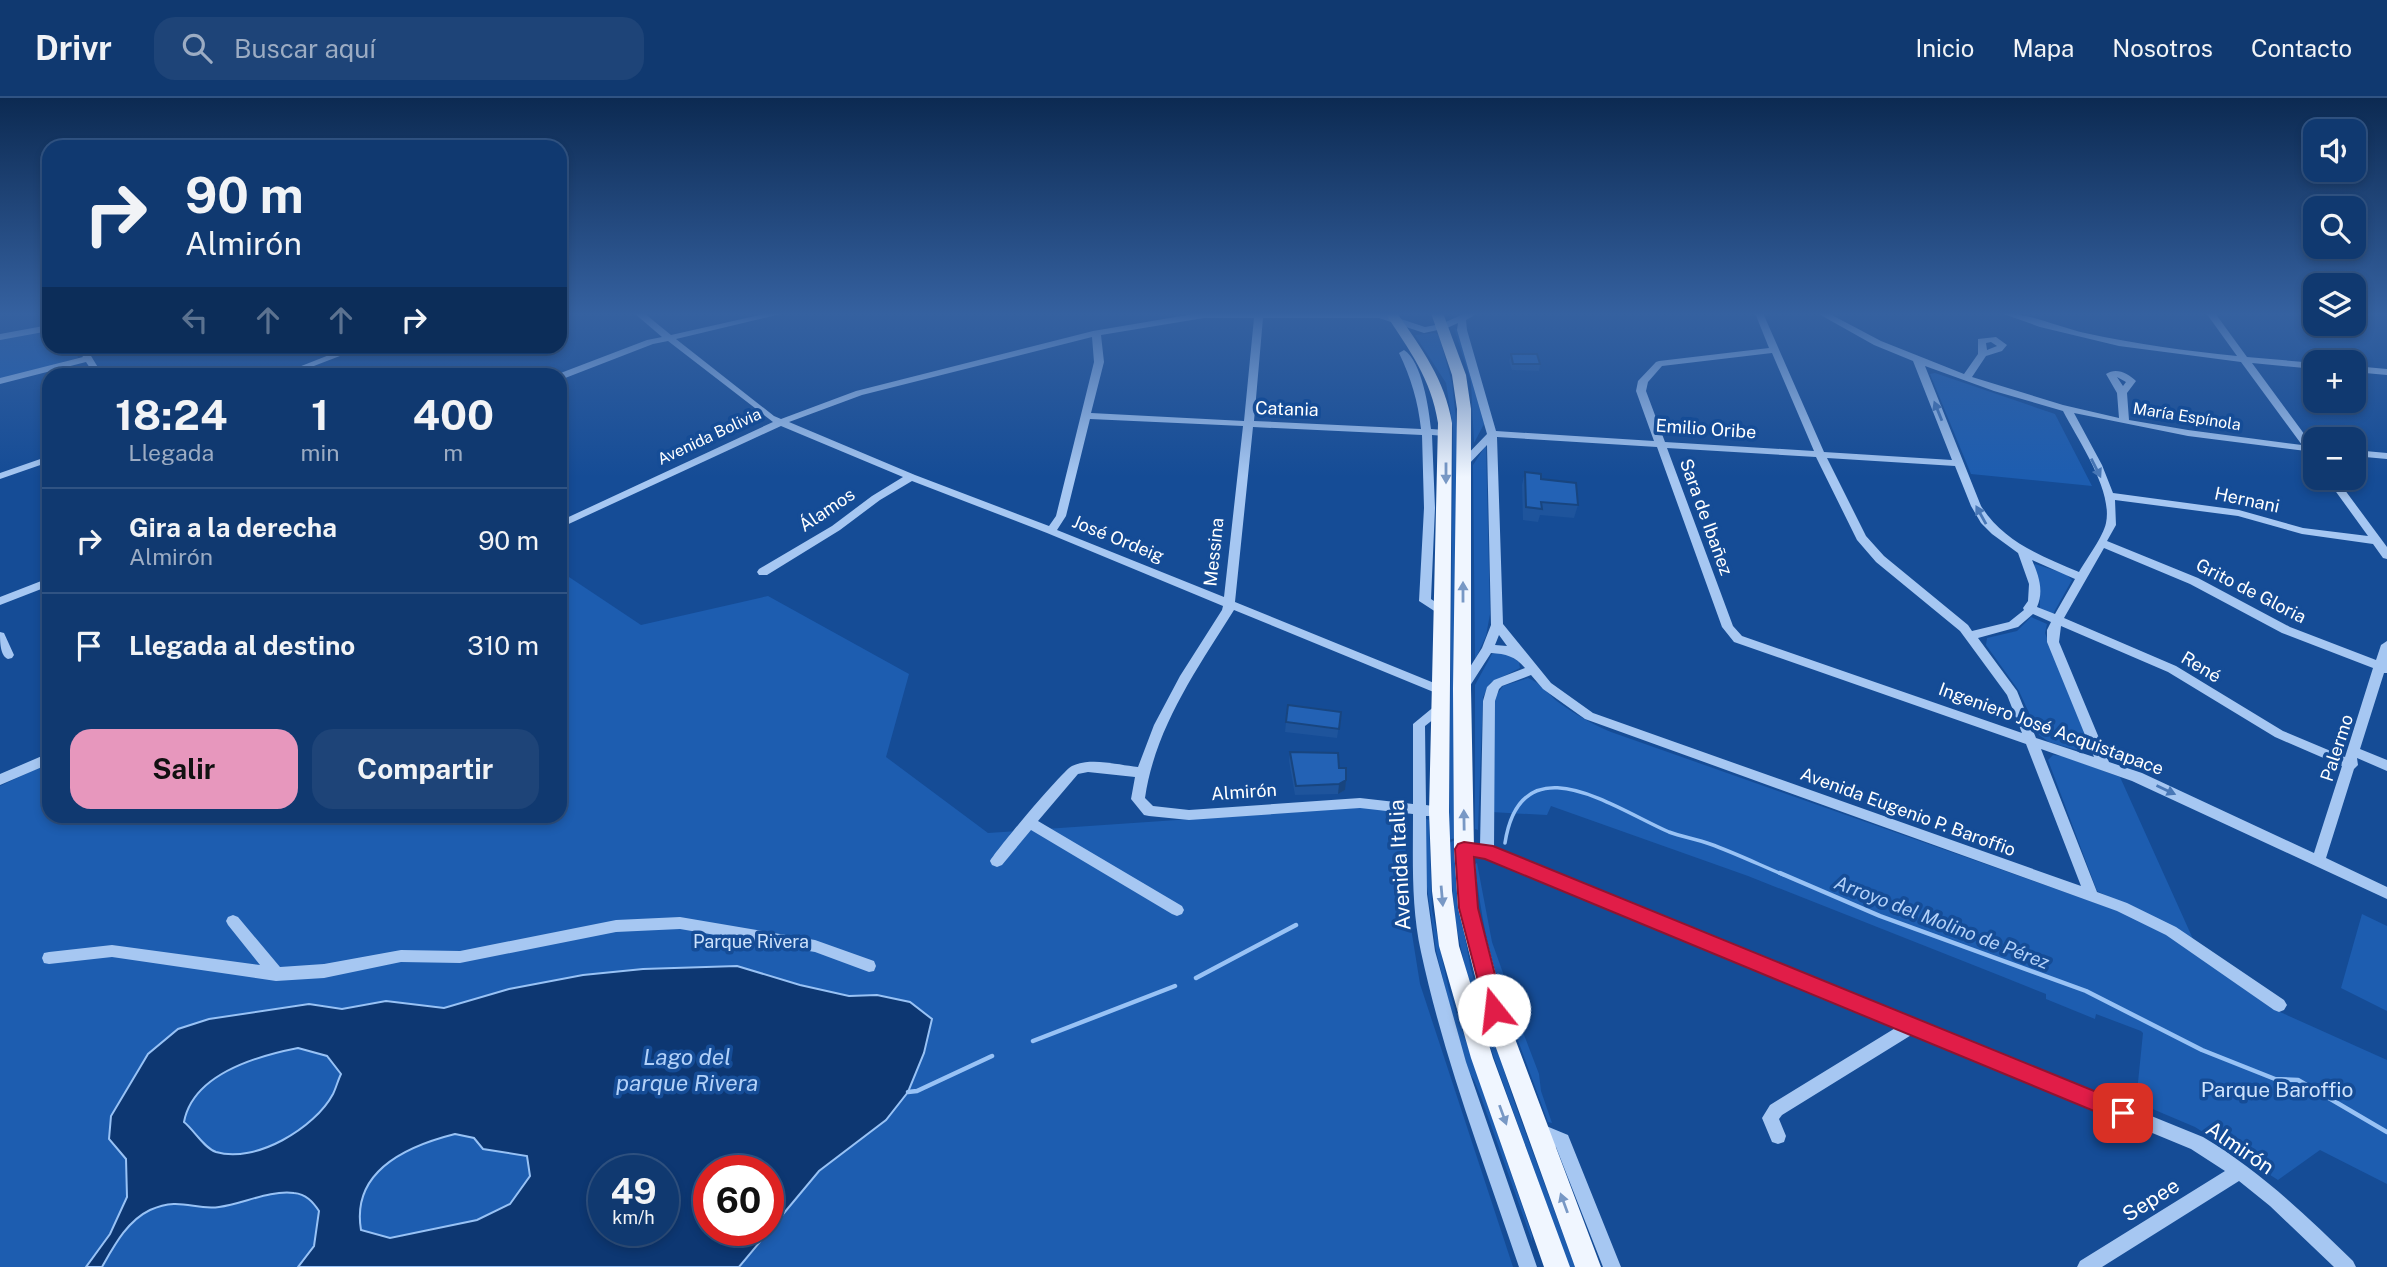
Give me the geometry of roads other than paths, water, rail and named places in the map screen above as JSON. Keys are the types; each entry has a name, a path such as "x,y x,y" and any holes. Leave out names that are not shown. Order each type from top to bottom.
{"main road":[{"name":"Avenida Italia","path":"1428,368 1442,405 1436,433 1443,611 1440,699 1429,811 1449,946 1482,1058 1557,1267"},
{"path":"1457,368 1463,397 1462,689 1464,849 1468,908 1494,1010 1588,1267"}],"street":[{"path":"567,374 584,368"},
{"path":"707,368 762,412 782,422"},
{"name":"Avenida Bolivia","path":"567,522 782,422 859,394 962,368"},
{"path":"1051,531 1060,516 1098,368"},
{"name":"Messina","path":"1142,772 1175,694 1228,610 1253,368"},
{"name":"Avenida Italia","path":"1412,368 1436,433 1430,482 1425,601 1443,611"},
{"path":"1462,689 1488,649 1497,625 1492,435 1473,368"},
{"name":"Sara de Ibañez","path":"1655,368 1643,381 1641,391 1728,627 1734,636"},
{"path":"1781,368 1861,538 1880,559 1970,635 2013,694 2034,742 2091,894"},
{"path":"1920,368 1986,526 2023,552 2082,577"},
{"name":"María Espínola","path":"1941,368 2066,407 2124,421 2182,433 2303,450"},
{"path":"1967,377 1974,368"},
{"path":"2251,368 2303,438"},
{"path":"2366,370 2387,372"},
{"path":"0,382 42,371"},
{"path":"2122,393 2124,421"},
{"path":"2066,407 2109,496 2113,515 2101,543 2057,621 2053,630 2053,642 2103,764"},
{"name":"Catania","path":"1086,416 1436,433"},
{"name":"José Ordeig","path":"782,422 911,477 1228,603 1440,699"},
{"path":"1463,464 1492,435"},
{"name":"Emilio Oribe","path":"1492,435 1959,463"},
{"path":"2366,454 2387,456"},
{"path":"0,476 42,461"},
{"name":"Álamos","path":"763,572 836,528 876,498 911,477"},
{"path":"2340,490 2387,554"},
{"name":"Hernani","path":"2109,496 2239,513 2302,531 2377,541"},
{"name":"Grito de Gloria","path":"2101,543 2194,581 2269,622 2384,668"},
{"path":"1970,635 2012,627 2029,608 2035,589 2023,552"},
{"path":"0,601 42,585"},
{"name":"René","path":"2029,608 2172,669 2267,728 2353,758 2387,766"},
{"name":"Avenida Eugenio P. Baroffio","path":"1497,625 1560,698 1607,725 2062,887 2091,894 2171,931 2280,1005"},
{"path":"0,636 8,655"},
{"name":"Ingeniero José Acquistapace","path":"1734,636 1760,648 2103,764 2387,893"},
{"name":"Palermo","path":"2318,861 2384,668 2387,645"},
{"path":"1487,852 1489,701 1493,687 1529,664 1510,650 1488,649"},
{"name":"Avenida Italia","path":"1440,699 1419,724 1429,811 1420,894 1428,951 1458,1062 1525,1260"},
{"path":"0,780 42,761"},
{"path":"998,861 1069,774 1088,767 1142,772"},
{"name":"Almirón","path":"1142,772 1138,799 1149,811 1161,813 1189,815 1360,803 1429,811"},
{"path":"1028,822 1177,910"},
{"name":"Almirón","path":"1464,849 1487,852 2197,1143 2240,1171 2283,1205 2347,1267"},
{"path":"233,921 276,974"},
{"path":"49,958 112,951 276,974 324,971 401,956 460,957 616,926 680,923 815,946 869,966"},
{"path":"1778,1136 1770,1118 1776,1110 1913,1026"},
{"path":"1536,1129 1562,1140 1612,1267"},
{"name":"Sepee","path":"2086,1267 2240,1171"},
{"path":"1525,1260 1550,1246"}],"water":[{"name":"Lago del parque Rivera","path":"737,966 849,996 877,995 910,1002 932,1019 924,1053 908,1092 886,1120 819,1171 784,1213 784,1155 693,1155 693,1246 756,1246 739,1267 298,1267 314,1246 319,1211 306,1197 285,1193 219,1207 170,1204 150,1210 128,1227 102,1267 86,1267 110,1234 127,1197 126,1159 109,1139 111,1116 148,1054 178,1029 209,1019 309,1004 342,1009 386,1001 444,1008 509,989 583,975 643,969","holes":["298,1048 327,1056 341,1074 324,1107 298,1130 265,1148 231,1154 216,1152 207,1147 184,1122 190,1105 200,1091 213,1080 246,1062","455,1134 474,1138 483,1149 527,1156 530,1176 510,1204 477,1220 390,1238 361,1230 360,1209 365,1192 386,1164 419,1146"]}],"waterway":[{"name":"Arroyo del Molino de Pérez","path":"1505,843 1514,812 1530,794 1549,788 1572,790 1597,798 1669,832 1710,844 1784,875"},
{"name":"Arroyo del Molino de Pérez","path":"1780,873 1880,916 2086,991 2202,1050 2275,1079 2298,1080 2387,1132"},
{"name":"Arroyo del Molino de Pérez","path":"1196,978 1296,925"},
{"name":"Arroyo del Molino de Pérez","path":"1033,1041 1175,986"},
{"name":"Arroyo del Molino de Pérez","path":"908,1092 917,1091 992,1056"}],"park label":[{"name":"Parque Rivera","path":"751,942"},
{"name":"Parque Baroffio","path":"2277,1090"}]}
